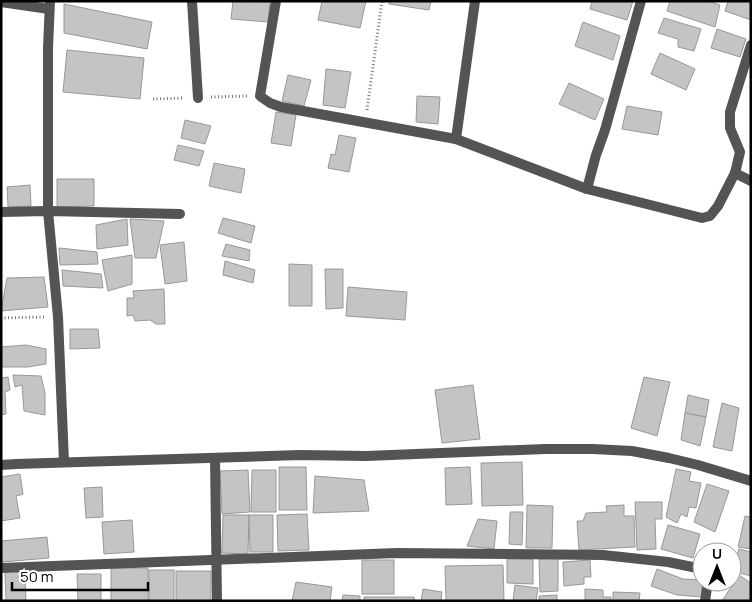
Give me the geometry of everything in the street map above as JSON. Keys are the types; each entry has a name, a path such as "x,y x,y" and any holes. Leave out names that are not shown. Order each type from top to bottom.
{"street":[{"path":"192,1 198,98"},
{"path":"276,1 260,96 270,103 281,107 456,139 587,189 702,218 710,216 718,206 735,173 740,152 730,128 730,112 751,45"},
{"path":"456,139 475,1"},
{"path":"587,189 641,1"},
{"path":"1,2 50,5 48,211 58,317 64,462"},
{"path":"735,173 751,181"},
{"path":"1,212 48,211 180,214"},
{"path":"1,466 64,462 366,456 545,449 603,450 632,451 669,458 751,481"},
{"path":"215,458 218,601"},
{"path":"1,568 397,553 593,555 668,562 692,567"}],"path":[{"path":"365,121 382,1"},
{"path":"1,318 58,317"}],"building":[{"path":"233,1 270,2 268,22 231,19"},
{"path":"322,1 366,1 360,28 318,20"},
{"path":"389,1 431,1 429,10 389,4"},
{"path":"592,1 633,1 627,20 590,9"},
{"path":"670,1 707,1 720,5 715,27 667,11"},
{"path":"728,1 751,1 751,20 725,11"},
{"path":"64,4 152,22 147,49 64,33"},
{"path":"664,18 701,29 694,51 678,47 678,39 658,33"},
{"path":"583,22 620,36 613,60 575,46"},
{"path":"717,29 746,39 740,57 711,48"},
{"path":"67,50 144,58 140,99 63,92"},
{"path":"660,53 695,69 686,90 651,74"},
{"path":"326,69 351,72 345,108 323,105"},
{"path":"288,75 311,80 304,106 282,101"},
{"path":"569,83 604,99 595,120 559,104"},
{"path":"417,96 440,97 438,124 416,122"},
{"path":"627,106 662,112 658,135 622,129"},
{"path":"276,112 296,115 291,146 271,143"},
{"path":"185,120 211,126 205,144 181,138"},
{"path":"339,135 356,138 349,172 328,168 331,154 335,155"},
{"path":"178,145 204,151 199,166 174,160"},
{"path":"214,163 245,169 241,193 209,186"},
{"path":"57,179 94,179 94,206 57,207"},
{"path":"30,185 31,206 8,207 7,187"},
{"path":"223,218 255,226 251,243 218,233"},
{"path":"127,219 128,245 97,249 96,225"},
{"path":"130,219 164,221 156,258 135,258"},
{"path":"184,242 187,281 165,284 160,245"},
{"path":"226,244 250,250 249,261 222,256"},
{"path":"59,248 97,252 98,264 60,265"},
{"path":"132,255 132,284 108,291 102,260"},
{"path":"225,261 255,270 253,283 223,275"},
{"path":"289,264 312,265 312,306 289,306"},
{"path":"325,269 343,269 343,308 326,309"},
{"path":"62,270 101,274 103,288 63,286"},
{"path":"44,277 48,307 1,311 7,278"},
{"path":"348,287 407,292 405,320 346,316"},
{"path":"164,289 165,324 156,324 150,320 135,321 133,315 127,316 127,298 134,298 133,291"},
{"path":"70,329 98,329 100,348 70,349"},
{"path":"26,345 46,349 46,364 28,367 1,367 1,347"},
{"path":"13,375 41,376 45,393 45,415 24,411 22,385 15,387"},
{"path":"8,377 10,390 5,392 6,414 1,415 1,378"},
{"path":"644,377 670,382 657,436 631,428"},
{"path":"473,385 480,439 442,443 435,390"},
{"path":"688,395 709,400 706,417 685,413"},
{"path":"722,403 739,408 732,451 713,447"},
{"path":"685,413 706,417 700,446 681,440"},
{"path":"522,462 523,505 482,506 481,463"},
{"path":"279,467 306,467 307,510 279,510"},
{"path":"470,467 472,504 446,505 445,468"},
{"path":"676,469 691,472 689,481 701,483 696,508 689,507 687,517 681,514 677,523 666,517"},
{"path":"248,470 250,512 222,514 220,471"},
{"path":"252,470 276,470 276,512 251,512"},
{"path":"20,474 23,494 16,496 20,518 1,521 1,477"},
{"path":"315,476 364,480 369,511 313,513"},
{"path":"707,484 729,491 715,532 694,522"},
{"path":"102,487 103,517 86,518 84,488"},
{"path":"635,502 662,502 662,519 655,519 656,549 637,550"},
{"path":"527,505 553,506 552,548 526,548"},
{"path":"624,505 624,516 634,516 635,547 579,550 577,521 583,521 586,513 607,512 606,506"},
{"path":"510,512 523,512 522,545 509,544"},
{"path":"307,514 309,550 278,551 277,515"},
{"path":"223,515 249,515 248,554 222,553"},
{"path":"249,515 273,515 273,552 250,552"},
{"path":"745,516 751,517 751,549 742,548 742,542 739,542"},
{"path":"478,519 497,521 494,549 467,546"},
{"path":"132,520 134,552 104,554 102,522"},
{"path":"668,525 700,534 698,542 692,542 692,558 661,549"},
{"path":"47,537 49,558 2,562 1,541"},
{"path":"742,550 751,552 751,576 742,574"},
{"path":"558,558 558,591 540,592 539,559"},
{"path":"507,559 533,559 533,584 507,583"},
{"path":"362,560 394,560 394,594 362,594"},
{"path":"590,560 591,577 584,577 584,584 564,586 563,562"},
{"path":"503,565 504,601 446,601 445,566"},
{"path":"111,568 148,568 148,601 111,601"},
{"path":"657,569 683,579 692,579 692,592 702,592 702,597 677,595 651,586"},
{"path":"149,570 174,570 174,601 149,601"},
{"path":"18,571 18,578 25,578 26,601 6,601 5,572"},
{"path":"176,571 211,571 211,601 176,601"},
{"path":"77,574 101,574 101,601 78,601"},
{"path":"742,577 751,583 751,601 722,601 728,592 742,592"},
{"path":"296,582 332,587 330,601 292,601"},
{"path":"515,585 538,588 536,601 513,601"},
{"path":"423,589 442,592 441,601 421,601"},
{"path":"585,589 603,590 603,597 611,597 611,601 585,601"},
{"path":"613,592 640,593 639,601 613,601"},
{"path":"343,595 360,596 360,601 342,601"},
{"path":"557,595 557,601 539,601 539,596"},
{"path":"364,597 414,597 415,601 364,601"}]}
